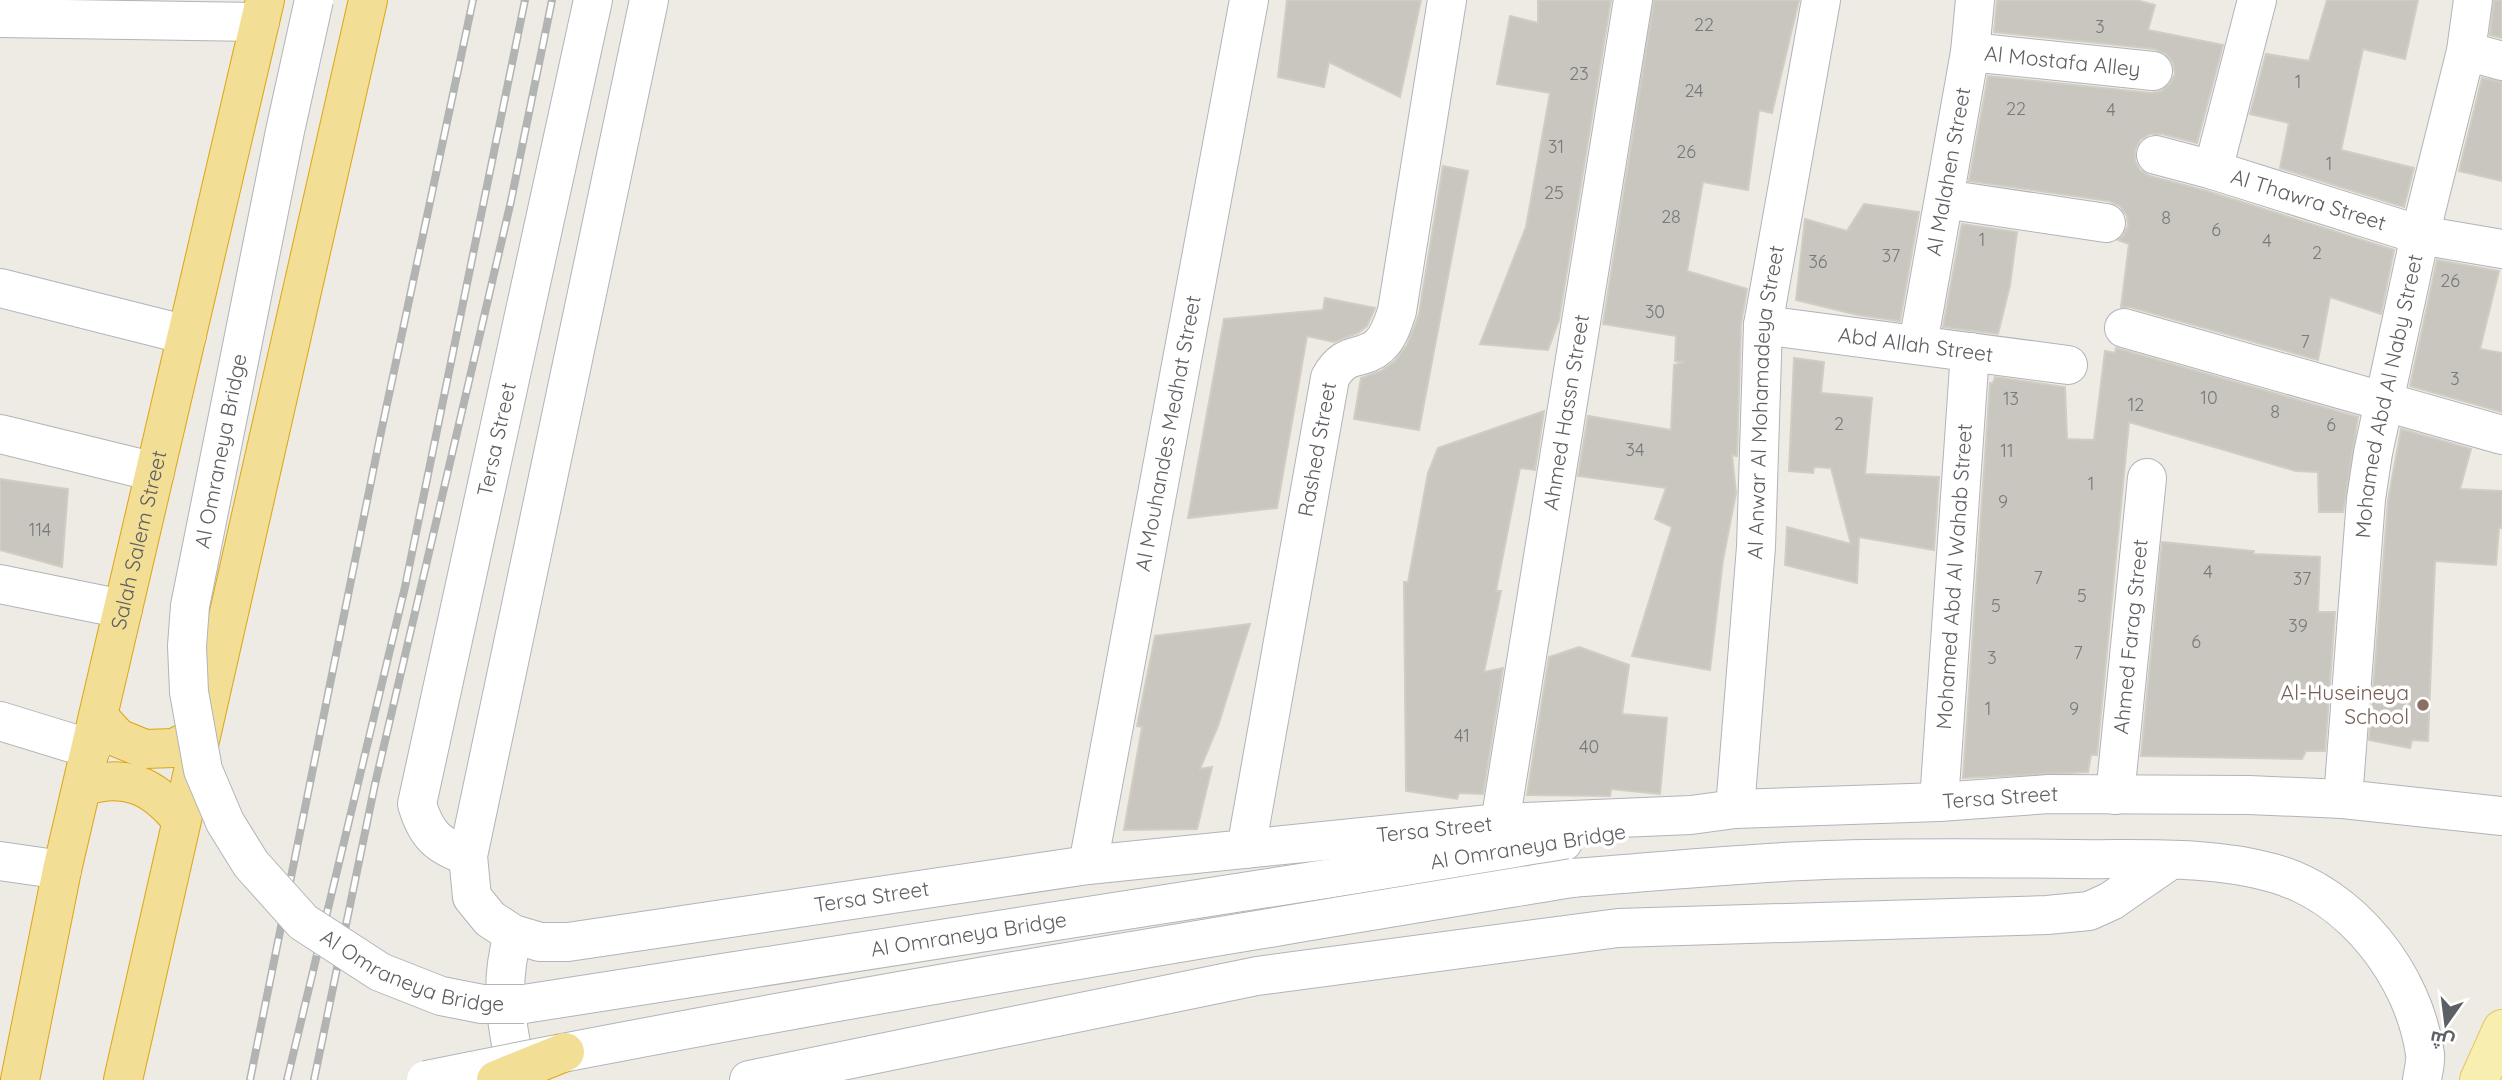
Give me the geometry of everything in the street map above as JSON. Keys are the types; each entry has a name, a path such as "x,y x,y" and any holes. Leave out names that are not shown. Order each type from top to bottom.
{"highway":[{"path":"123,1080 368,0"},
{"name":"Salah Salem Street","path":"20,1080 62,870 262,11"},
{"path":"94,733 118,738 145,749 174,748 201,734"},
{"path":"82,787 102,781 125,781 157,795 181,820"},
{"path":"496,1080 565,1052"}],"main road":[{"path":"2479,1080 2502,1029"}],"street":[{"name":"Al Omraneya Bridge","path":"314,0 285,131 190,606 187,646 189,692 203,771 225,822 251,864 303,922 380,972 441,996 482,1004 524,1004 1603,835 1691,815"},
{"name":"Tersa Street","path":"468,856 450,850 434,839 422,823 417,804 593,0"},
{"name":"Tersa Street","path":"649,0 468,856 472,897 490,919 513,934 540,942 568,942 1088,865 1500,823 1691,815 1735,809 1939,802 2049,794 2249,795 2343,799 2502,816"},
{"name":"Al Mouhandes Medhat Street","path":"1088,865 1249,0"},
{"name":"Rashed Street","path":"1246,849 1330,378 1336,366 1349,357 1379,347 1389,333 1397,311 1447,0"},
{"name":"Ahmed Hassn Street","path":"1500,823 1633,0"},
{"name":"Al Anwar Al Mohamadeya Street","path":"1735,809 1756,547 1763,325 1821,0"},
{"name":"Al Malahen Street","path":"1918,344 1970,52 1975,0"},
{"path":"2213,170 2257,0"},
{"name":"Mohamed Abd Al Naby Street","path":"2343,799 2366,499 2384,401 2420,235 2484,56 2467,1"},
{"path":"0,18 51,10 262,11"},
{"name":"Al Mostafa Alley","path":"1970,52 2153,71"},
{"name":"Al Thawra Street","path":"2156,155 2213,170 2420,235 2502,249"},
{"path":"1944,200 2106,223"},
{"path":"0,288 187,335"},
{"name":"Abd Allah Street","path":"1763,325 2068,365"},
{"path":"2124,328 2502,435"},
{"name":"Mohamed Abd Al Wahab Street","path":"1939,802 1969,352"},
{"path":"0,434 155,472"},
{"name":"Ahmed Farag Street","path":"2115,794 2147,478"},
{"path":"0,584 123,609"},
{"path":"0,721 94,733"},
{"name":"Al Omraneya Bridge","path":"426,1080 999,972 1572,878 1824,860 1982,858 2219,861 2276,874 2321,895 2360,926 2391,964 2413,1008 2426,1056 2422,1080"},
{"path":"0,861 62,870"},
{"path":"748,1080 1257,976 1618,928 2033,916 2089,911 2111,901 2169,861"},
{"path":"513,934 506,966 504,999 518,1080"}],"building":[{"path":"1287,0 1421,0 1400,97 1329,62 1324,87 1278,77"},
{"path":"1538,0 1611,0 1559,320 1548,350 1480,344 1526,227 1550,93 1497,84 1510,16 1538,23"},
{"path":"1654,0 1799,0 1772,113 1759,110 1748,190 1703,182 1687,271 1747,289 1741,324 1737,456 1732,455 1736,493 1723,560 1710,670 1632,656 1672,527 1655,519 1666,488 1578,476 1588,416 1671,430 1674,365 1684,362 1675,361 1676,336 1603,324"},
{"path":"1997,0 2136,0 2155,5 2148,30 2223,45 2197,143 2162,134 2150,134 2140,140 2135,150 2135,161 2140,170 2150,176 2207,191 2394,250 2381,314 2330,297 2318,360 2130,307 2121,307 2129,244 2118,240 2128,226 2127,216 2120,206 2109,201 1969,181 1988,76 2151,93 2161,91 2170,84 2175,74 2173,63 2166,54 2155,49 1994,32"},
{"path":"2327,0 2418,0 2405,59 2363,49 2341,150 2414,168 2404,207 2280,168 2289,123 2250,114 2266,54 2309,61"},
{"path":"2494,0 2502,0 2502,38 2490,35"},
{"path":"2482,78 2502,82 2502,181 2459,171"},
{"path":"1443,166 1468,171 1419,430 1354,419 1361,378 1381,371 1395,361 1407,345 1419,314"},
{"path":"1864,204 1919,212 1900,321 1858,315 1796,300 1805,219 1847,231"},
{"path":"1962,224 2017,232 2010,285 1998,334 1943,327"},
{"path":"2437,260 2499,271 2480,349 2502,353 2502,412 2410,386"},
{"path":"1325,298 1375,308 1367,326 1358,333 1334,342 1307,336 1277,508 1188,518 1224,319 1323,310"},
{"path":"2116,348 2358,417 2343,512 2319,512 2318,472 2296,471 2129,422 2097,755 2091,755 2088,772 1963,778 1990,383 1993,383 1995,377 2065,387 2067,439 2094,440 2105,351 2115,353"},
{"path":"1794,358 1824,362 1821,393 1872,398 1865,474 1939,477 1934,550 1859,537 1857,583 1785,565 1787,527 1851,544 1831,468 1814,467 1813,473 1789,471"},
{"path":"1544,411 1535,470 1520,468 1496,591 1501,591 1484,672 1503,668 1483,794 1459,793 1457,799 1406,791 1404,582 1408,582 1428,473 1438,448"},
{"path":"2401,429 2471,449 2460,489 2502,491 2502,528 2499,528 2496,565 2435,561 2428,741 2412,740 2410,748 2369,740 2388,501"},
{"path":"0,479 68,489 62,567 0,550"},
{"path":"2162,542 2254,551 2253,554 2320,557 2318,612 2335,612 2325,751 2306,751 2302,759 2141,756"},
{"path":"1250,624 1218,726 1200,769 1212,767 1197,829 1124,830 1142,727 1137,726 1155,636"},
{"path":"1579,647 1629,665 1622,714 1667,718 1660,794 1611,789 1610,796 1527,795 1549,657"}],"railway":[{"path":"250,1080 380,437 473,0"},
{"path":"287,1080 405,587 525,0"},
{"path":"314,1080 375,784 511,201 552,0"}],"place":[{"name":"Al-Huseineya School","path":"2423,705"}]}
